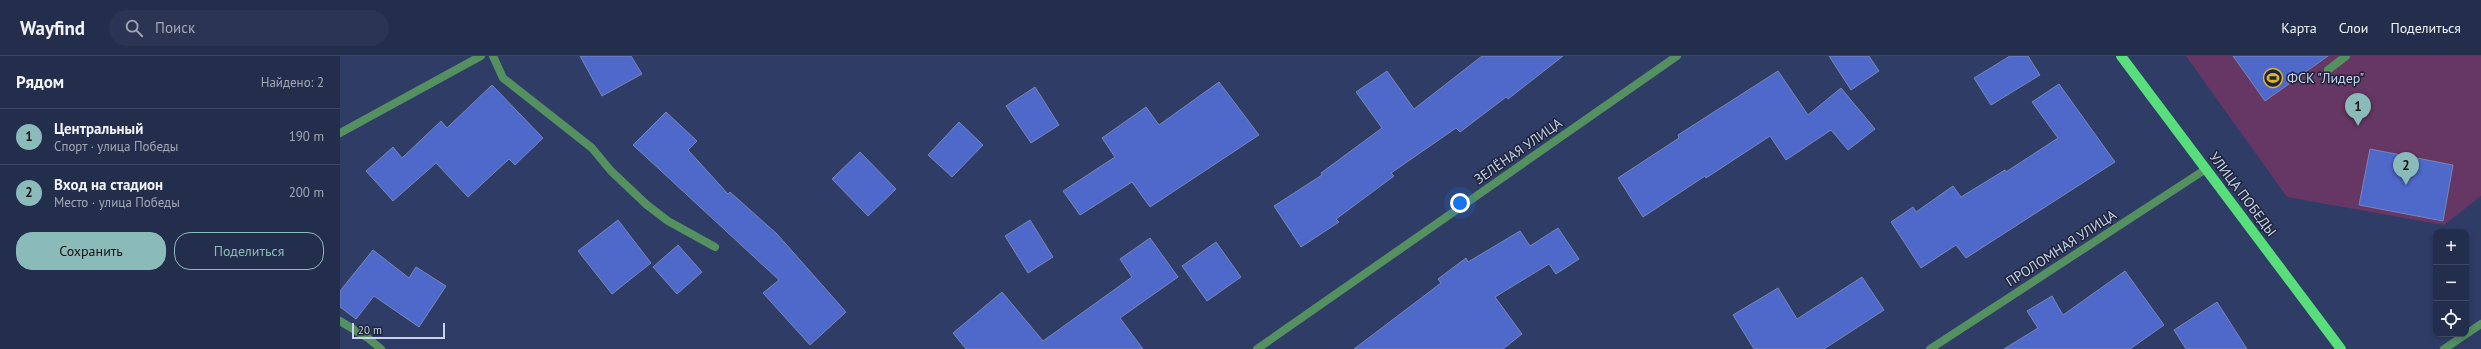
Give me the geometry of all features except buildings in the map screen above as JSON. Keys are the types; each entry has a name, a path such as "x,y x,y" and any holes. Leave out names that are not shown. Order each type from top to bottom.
{"main road":[{"name":"УЛИЦА ПОБЕДЫ","path":"2121,56 2341,349"}],"street":[{"path":"340,133 481,56"},
{"path":"492,56 503,78 592,148 611,171 646,205 668,221 715,247"},
{"name":"ЗЕЛЁНАЯ УЛИЦА","path":"1257,349 1677,56"},
{"path":"2328,70 2346,56"},
{"name":"ПРОЛОМНАЯ УЛИЦА","path":"1930,349 2206,169"},
{"path":"340,321 368,338 381,349"},
{"path":"2444,349 2481,324"}],"shaded area":[{"path":"2186,56 2481,56 2481,196 2444,225 2287,197"}],"place":[{"name":"ФСК \"Лидер\"","path":"2273,78"},
{"name":"Центральный","path":"2358,126"},
{"name":"Вход на стадион","path":"2406,185"}]}
